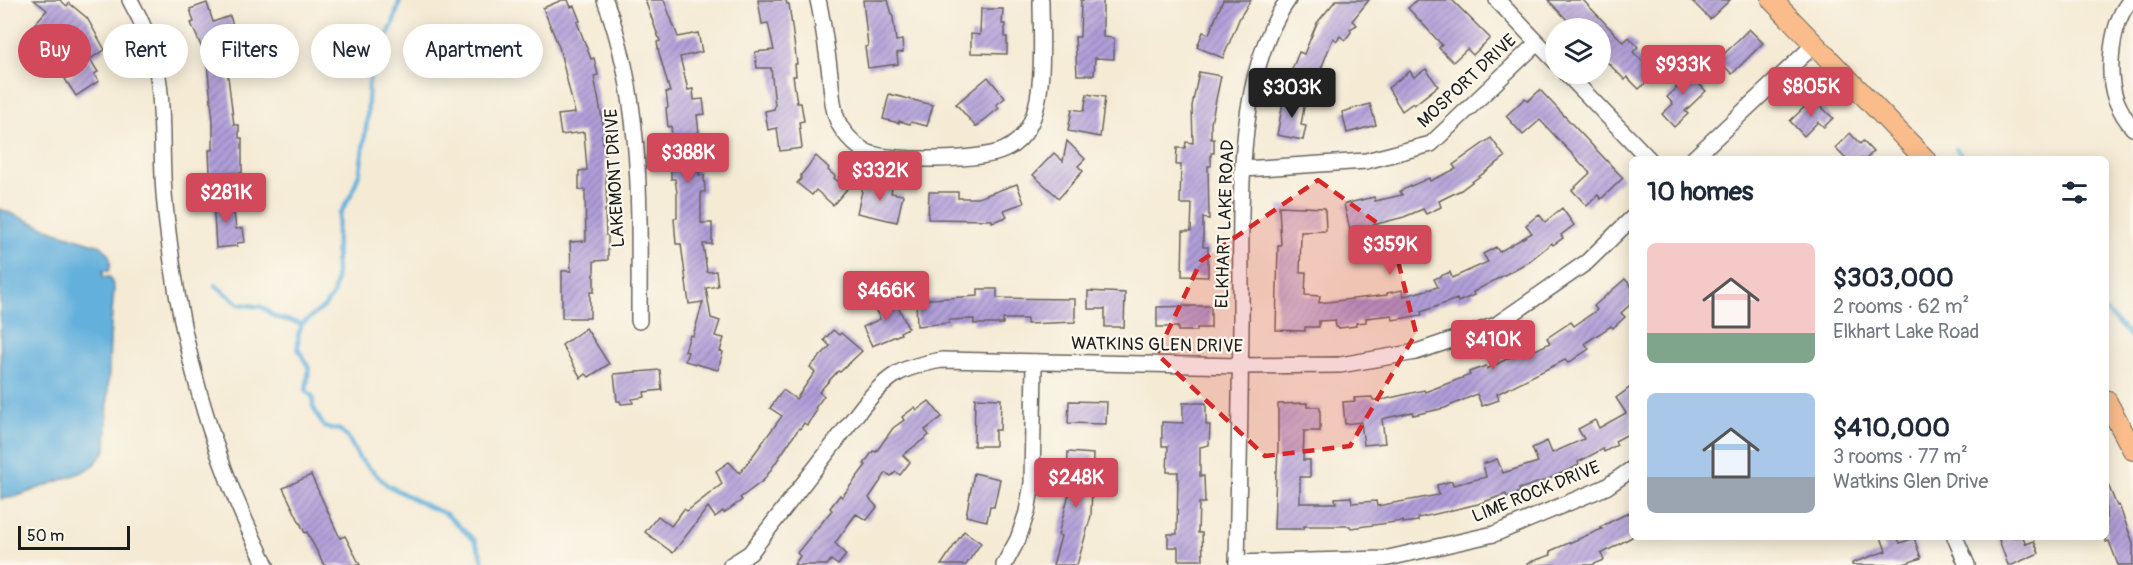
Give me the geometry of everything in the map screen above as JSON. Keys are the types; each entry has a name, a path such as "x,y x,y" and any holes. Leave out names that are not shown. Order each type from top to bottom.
{"main road":[{"path":"1772,0 1922,156"},
{"path":"2109,406 2133,450"}],"street":[{"path":"129,0 149,40 160,82 163,178 167,219 174,274 191,357 217,453 266,565"},
{"name":"LAKEMONT DRIVE","path":"605,0 621,51 636,135 639,321"},
{"path":"818,0 834,106 840,128 867,152 887,158 986,156 1004,150 1020,140 1036,111 1040,79 1041,0"},
{"name":"ELKHART LAKE ROAD","path":"1237,564 1243,169 1251,97 1261,58 1288,0"},
{"path":"1497,0 1545,51"},
{"path":"2131,0 2125,6 2115,33 2111,62 2115,98 2126,120 2133,128"},
{"name":"MOSPORT DRIVE","path":"1243,169 1366,161 1431,144 1537,43"},
{"path":"1696,156 1815,44"},
{"path":"1577,84 1646,156"},
{"name":"WATKINS GLEN DRIVE","path":"731,565 750,553 879,386 899,371 942,360 1241,366 1340,365 1416,352 1496,325 1587,262 1629,221"},
{"path":"1004,565 1018,539 1027,512 1032,483 1034,362"},
{"name":"LIME ROCK DRIVE","path":"1237,564 1384,559 1494,534 1606,487 1629,471"},
{"path":"1956,540 1968,565"}],"highlighted area":[{"path":"1318,180 1391,233 1416,333 1350,446 1265,456 1157,354 1201,261"}],"water":[{"path":"0,209 56,232 101,246 108,254 111,264 109,271 103,271 103,277 110,277 114,288 106,450 93,466 80,473 15,497 1,499"}],"building":[{"path":"34,0 60,0 67,6 69,3 87,18 90,24 35,24 47,10"},
{"path":"562,0 568,0 571,7 574,6 580,21 577,22 591,59 594,58 598,75 594,76 605,134 602,135 605,158 608,260 594,261 594,292 590,292 590,318 562,318 562,271 571,271 570,242 586,241 585,190 579,190 579,171 587,170 584,132 561,135 558,115 575,113 559,47 543,8"},
{"path":"645,0 664,0 678,37 698,33 702,52 680,57 688,90 693,89 694,100 703,99 705,114 697,115 699,175 704,175 705,192 701,192 701,223 712,223 712,244 703,244 707,272 716,271 718,286 706,288 711,318 720,321 715,336 724,338 718,370 685,361 688,352 685,351 690,335 693,336 703,302 689,304 681,244 676,244 674,218 677,218 677,193 675,179 671,179 671,161 675,161 674,136 672,136 671,126 668,127 666,108 668,107 666,92 670,92 659,53 657,42 660,41"},
{"path":"758,0 786,0 789,4 797,64 795,64 796,76 793,76 797,103 801,103 804,121 799,122 802,148 780,151 777,128 768,130 765,111 774,109 775,106 771,68 757,68 755,52 774,50 768,23 762,24"},
{"path":"863,0 888,0 896,41 902,40 903,52 897,53 898,64 868,68"},
{"path":"1081,0 1103,0 1103,37 1114,38 1114,59 1095,58 1094,75 1077,75 1075,37 1080,37"},
{"path":"1223,0 1251,0 1240,17 1223,58 1197,47 1203,32 1209,34"},
{"path":"1336,0 1369,0 1352,21 1357,25 1350,29 1351,32 1345,40 1340,36 1337,41 1333,38 1314,87 1289,77 1299,52 1304,54 1317,23"},
{"path":"1417,0 1452,0 1490,38 1473,55 1467,49 1453,62 1439,48 1442,45 1408,8"},
{"path":"1548,0 1583,0 1600,18 1565,18"},
{"path":"1691,0 1730,0 1710,19"},
{"path":"207,3 213,22 230,16 233,24 200,24 200,44 191,23 194,22 190,9"},
{"path":"981,9 1003,9 1002,24 1005,24 1007,54 971,53 971,34 980,35"},
{"path":"91,25 103,46 103,51 91,58"},
{"path":"1611,29 1624,42 1629,37 1638,47 1633,52 1655,74 1639,89 1627,77 1625,80 1611,66"},
{"path":"1749,29 1763,43 1732,74 1718,60"},
{"path":"91,61 98,72 94,74 99,81 76,96 65,79 91,78"},
{"path":"1682,67 1706,91 1685,111 1688,114 1674,127 1662,114 1673,104 1667,97 1678,87 1670,79"},
{"path":"1426,69 1438,86 1414,105 1413,103 1402,111 1388,88 1410,71 1414,77"},
{"path":"1199,72 1221,76 1211,123 1214,153 1211,153 1211,166 1208,166 1209,219 1203,218 1203,247 1208,247 1208,277 1182,276 1183,231 1191,231 1192,204 1180,204 1181,165 1176,165 1177,148 1185,148 1186,142 1193,143 1192,106"},
{"path":"988,77 1005,98 996,105 999,108 976,127 956,104"},
{"path":"209,78 228,78 234,125 239,125 239,138 242,138 242,173 210,173 209,150 213,150"},
{"path":"1540,90 1623,178 1601,199 1598,195 1587,206 1572,190 1590,173 1540,120 1523,135 1506,116 1525,98 1528,101"},
{"path":"889,94 933,105 927,126 883,119"},
{"path":"1087,94 1105,97 1100,137 1068,131 1072,109 1084,111"},
{"path":"1284,97 1305,101 1301,125 1306,126 1303,140 1277,135"},
{"path":"1813,99 1833,118 1824,127 1818,122 1804,136 1790,121"},
{"path":"1370,104 1376,125 1347,133 1342,112"},
{"path":"1850,133 1860,144 1863,141 1873,152 1869,156 1843,156 1835,148"},
{"path":"1491,138 1505,157 1461,190 1439,201 1441,207 1426,214 1423,209 1404,217 1373,225 1375,231 1357,235 1356,228 1350,230 1344,204 1374,197 1375,201 1402,195 1400,191 1456,169 1453,165"},
{"path":"1067,141 1085,159 1078,166 1083,171 1059,198 1033,175 1054,153 1063,161"},
{"path":"816,156 829,168 834,178 847,189 833,205 816,190 812,195 797,183"},
{"path":"864,182 892,188 891,193 903,195 897,222 857,213"},
{"path":"1017,184 1024,203 1004,210 1007,217 992,222 992,220 928,219 929,192 958,192 958,198 978,198"},
{"path":"232,196 236,229 243,228 245,242 237,243 237,246 216,248 213,198"},
{"path":"1279,206 1325,208 1326,231 1301,232 1300,272 1306,272 1305,295 1320,296 1319,303 1387,295 1387,293 1402,290 1404,296 1438,287 1434,279 1450,272 1452,278 1488,262 1483,254 1496,247 1499,252 1532,233 1526,225 1539,214 1545,222 1562,208 1574,225 1561,235 1563,238 1553,245 1552,243 1528,262 1473,292 1474,295 1421,312 1422,315 1393,320 1392,315 1366,318 1366,322 1356,323 1356,326 1339,328 1336,327 1335,320 1319,321 1319,327 1305,327 1305,331 1276,330 1278,245 1281,245"},
{"path":"1625,279 1629,284 1629,306 1621,313 1625,317 1613,328 1611,326 1585,343 1589,349 1568,363 1565,360 1497,394 1499,400 1482,406 1477,394 1445,408 1382,419 1385,443 1364,445 1361,422 1345,424 1343,402 1355,401 1354,398 1386,399 1424,390 1425,392 1470,375 1469,372 1486,366 1487,369 1525,350 1527,354 1550,343 1547,338 1571,322 1574,326 1597,310 1594,306"},
{"path":"978,289 997,289 997,298 1075,299 1075,322 1027,324 1027,319 1003,319 1003,324 974,324 974,319 949,320 949,323 917,326 916,300 978,296"},
{"path":"1088,291 1125,293 1124,327 1105,327 1105,309 1088,309"},
{"path":"893,295 908,328 900,332 901,334 872,346 863,327 880,319 873,304"},
{"path":"1211,306 1211,328 1178,331 1178,327 1157,327 1157,307"},
{"path":"586,328 609,364 589,377 586,374 581,378 562,345"},
{"path":"833,330 839,335 841,333 862,351 840,372 838,371 819,392 824,396 815,408 817,410 807,425 804,423 799,428 764,480 724,513 723,511 715,517 708,507 673,553 645,532 658,516 671,526 684,509 687,511 722,484 716,471 729,462 740,473 782,416 770,408 783,390 796,399 815,372 810,367 830,346 824,340"},
{"path":"660,370 662,390 644,392 645,397 632,399 633,403 621,404 617,401 614,374"},
{"path":"1629,388 1629,434 1615,441 1617,445 1604,452 1603,449 1578,462 1579,465 1519,489 1520,492 1507,497 1506,494 1478,504 1418,518 1418,521 1351,528 1350,526 1304,526 1304,529 1274,529 1278,404 1307,403 1307,407 1320,407 1320,431 1304,431 1303,460 1310,460 1310,477 1300,477 1300,503 1336,503 1335,498 1351,497 1352,503 1376,501 1377,506 1439,495 1437,485 1452,481 1453,485 1486,477 1483,464 1497,459 1503,473 1538,462 1532,448 1547,441 1552,453 1584,439 1578,429 1595,420 1599,428 1626,413 1616,398"},
{"path":"975,398 1001,399 1000,430 995,430 995,446 974,446"},
{"path":"929,401 942,417 925,430 929,435 903,455 910,462 900,475 896,472 891,476 886,473 869,498 877,507 867,520 856,514 835,543 846,555 838,565 831,560 827,565 794,565 800,556 797,553 832,510 830,508 840,495 842,497 866,465 864,464 873,451 876,452 893,428 904,420 902,417 915,407 917,410"},
{"path":"1069,401 1107,402 1106,424 1068,423"},
{"path":"1183,403 1206,403 1206,425 1210,425 1209,445 1200,447 1200,476 1204,476 1205,503 1199,503 1198,533 1202,533 1203,560 1178,560 1178,547 1168,547 1168,534 1177,534 1178,472 1167,472 1168,446 1162,446 1162,422 1183,423"},
{"path":"1068,452 1093,454 1091,516 1077,565 1053,565 1069,494"},
{"path":"974,473 1000,479 994,507 990,506 987,521 966,516"},
{"path":"311,475 340,538 345,536 360,565 324,565 307,532 305,533 283,488"},
{"path":"2109,487 2117,506 2119,505 2133,543 2133,565 2118,565 2109,541 2106,542 2109,540"},
{"path":"1629,512 1629,539 1601,554 1604,560 1592,565 1528,565 1527,563 1551,555 1550,551 1602,529 1600,527"},
{"path":"964,531 981,543 966,565 941,565"},
{"path":"1882,540 1898,540 1900,543 1915,540 1921,558 1901,565 1852,565 1852,563 1886,551"},
{"path":"1999,540 2024,540 2026,544 2034,541 2039,553 2008,565"}],"waterway":[{"path":"400,0 393,24 376,59 369,82 367,121 360,171 352,193 340,214 337,229 336,280 333,295 324,307 302,324 298,335 298,349 309,368 306,391 313,397 313,407 324,427 340,430 348,438 359,458 387,485 446,514 475,541 483,565"},
{"path":"1956,149 1963,156"},
{"path":"215,285 239,304 262,307 275,317 302,324"},
{"path":"2109,314 2133,339"}]}
